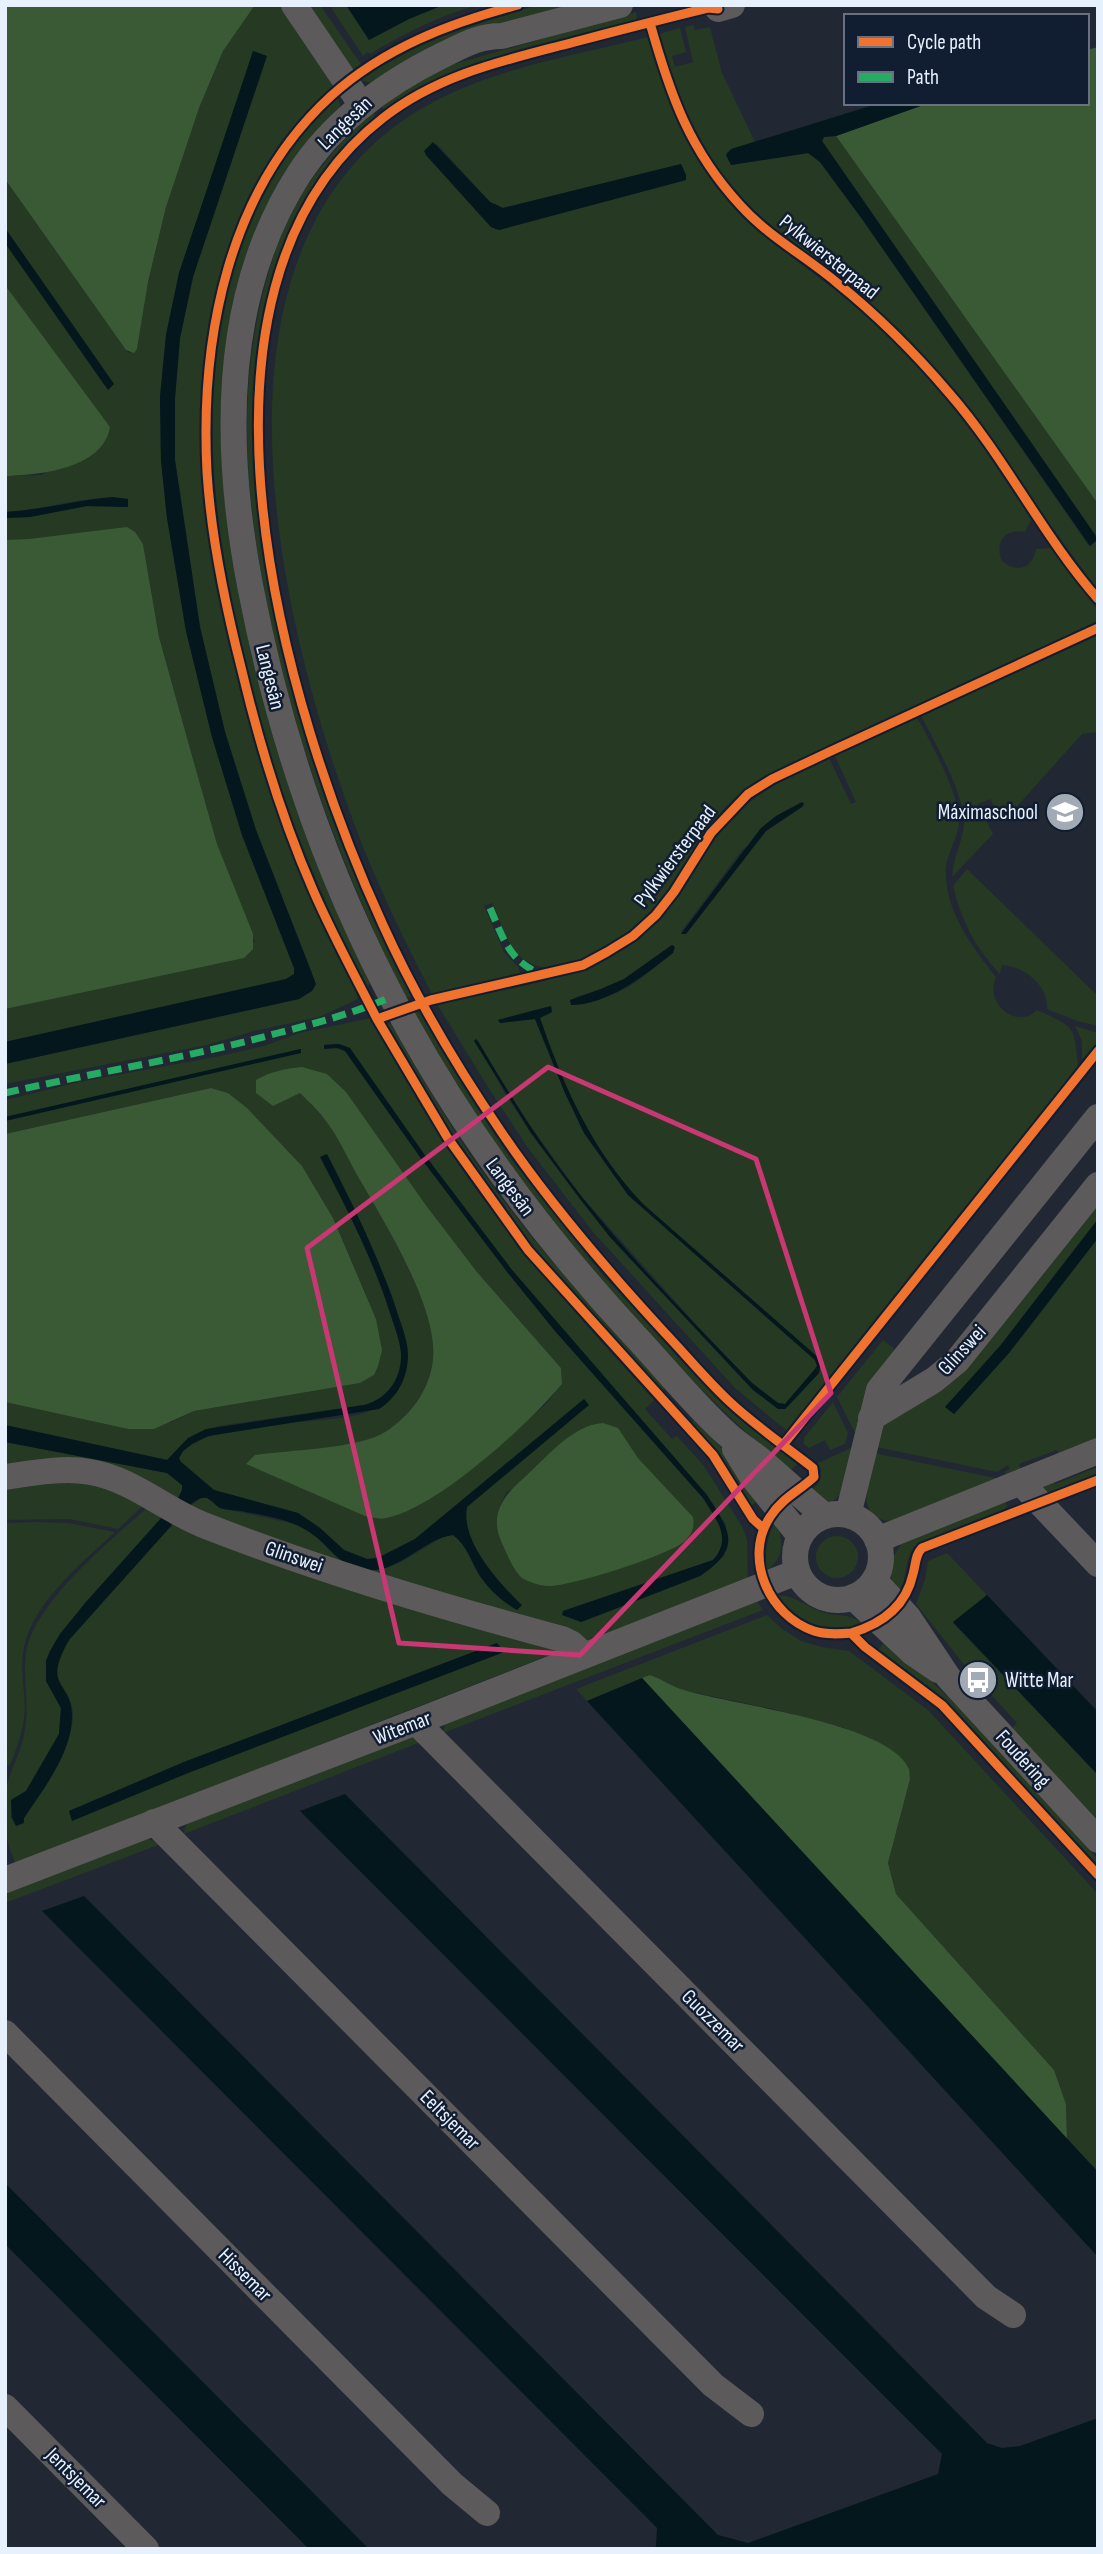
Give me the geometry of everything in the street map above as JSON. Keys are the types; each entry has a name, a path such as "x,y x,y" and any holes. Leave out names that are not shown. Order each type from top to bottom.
{"street":[{"path":"294,5 362,104"},
{"name":"Langesân","path":"620,5 502,36 485,36 468,41 409,72 362,104 336,128 306,163 280,206 261,249 243,320 233,417 235,483 243,547 280,716 317,831 356,928 398,1011 443,1088 509,1186 599,1297 725,1433 836,1515"},
{"path":"836,1515 879,1390 1098,1117"},
{"name":"Glinswei","path":"871,1418 934,1380 957,1361 1098,1185"},
{"name":"Langesân","path":"725,1433 751,1475 800,1536"},
{"path":"877,1539 1098,1451"},
{"name":"Glinswei","path":"5,1477 63,1470 91,1472 119,1481 203,1525 348,1576 562,1639 584,1655"},
{"path":"1021,1483 1098,1564"},
{"path":"836,1515 860,1520 870,1528 881,1553 880,1567 874,1580 861,1593 840,1600 814,1593 804,1584 797,1572 795,1560 800,1536 810,1523 836,1515"},
{"name":"Witemar","path":"5,1880 797,1572"},
{"name":"Foudering","path":"874,1580 908,1617 948,1677 1098,1840"},
{"name":"Foudering","path":"853,1597 913,1653 948,1677"},
{"name":"Guozzemar","path":"416,1722 986,2297 1013,2315"},
{"name":"Eeltsjemar","path":"154,1822 713,2385 751,2414"},
{"name":"Hissemar","path":"5,2033 452,2484 487,2513"},
{"name":"Jentsjemar","path":"5,2407 146,2549"}],"highlighted area":[{"path":"548,1067 756,1159 831,1393 580,1655 399,1643 307,1248"}],"green space":[{"path":"5,5 255,5 223,51 199,108 166,207 134,353 126,350 5,179"},
{"path":"255,5 281,5 336,87 300,124 269,164 252,194 232,244 217,294 208,345 204,449 208,501 228,632 263,767 300,868 347,968 358,999 319,1017 254,1031 207,1045 5,1084 5,1064 299,999 312,973 256,830 225,732 200,627 175,460 175,398 180,338 193,277 254,51 179,273 166,335 160,397 161,461 167,518 186,631 212,737 242,835 294,968 294,974 286,979 5,1042 5,1009 84,991 255,942 217,844 189,745 159,637 143,544 5,540 5,518 30,517 86,506 128,507 128,499 82,500 5,512 5,476 42,475 110,428 5,285 5,243 108,389 114,384 5,228 5,179 126,350 129,353 137,349 148,282 166,207 199,108 223,51"},
{"path":"305,5 320,5 363,67 352,74"},
{"path":"334,5 346,5 370,39 443,5 478,5 422,26 363,56 332,9"},
{"path":"539,5 578,5 372,83 360,80 424,43 490,18"},
{"path":"636,12 637,20 461,69 418,89 384,110 380,105 451,65"},
{"path":"693,25 695,30 710,27 722,73 755,142 727,152 731,165 809,153 820,162 1089,546 1098,540 1098,591 982,425 927,360 840,278 764,220 732,189 716,167 681,106 659,34 680,28 686,52 672,56 675,67 693,62 685,27"},
{"path":"648,37 672,108 707,175 740,213 846,298 928,377 972,430 1032,518 1025,532 1007,534 1000,542 1002,561 1013,567 1024,567 1032,561 1036,549 1052,548 1098,610 1098,622 775,771 753,785 720,813 652,912 632,930 598,952 560,966 547,967 529,963 513,948 492,903 484,906 504,952 519,968 520,974 432,994 389,907 352,818 325,738 301,649 282,553 272,455 275,360 294,270 333,191 394,127 422,108 483,80","holes":["437,144 490,202 503,208 681,164 686,175 686,180 499,230 491,227 426,155"]},
{"path":"1098,47 1098,504 836,136 923,105 1089,105 1089,49"},
{"path":"338,97 341,109 283,178 224,484 360,960 370,983 367,988 303,849 255,705 225,566 213,451 215,374 220,335 230,283 245,232 254,208 276,168 305,131"},
{"path":"372,111 376,117 313,189 286,240 271,285 262,331 254,424 260,517 275,610 292,687 322,788 349,860 412,997 405,998 339,849 288,696 257,552 247,439 250,364 256,326 279,239 292,210 309,183 339,145"},
{"path":"836,136 1098,504 1098,539 822,141 823,137"},
{"path":"5,285 110,427 105,441 95,452 68,467 35,474 5,476"},
{"path":"127,527 135,532 143,544 159,637 217,844 253,934 253,949 244,958 5,1009 5,540"},
{"path":"1098,634 1098,732 1082,734 1003,822 990,799 978,804 993,834 952,877 963,830 963,812 948,768 921,716"},
{"path":"917,718 942,766 957,805 958,829 946,867 946,882 954,912 969,940 996,977 995,997 999,1005 1013,1016 1029,1015 1037,1010 1066,1025 1074,1035 1078,1067 787,1431 735,1388 593,1232 528,1148 437,1004 565,975 612,955 649,929 672,903 708,846 731,818 770,788 829,758 851,804 856,802 835,756","holes":["802,802 766,831 686,934 681,934 742,850","672,945 652,969 626,988 603,997 573,998 624,979","551,1006 540,1018 558,1068 594,1140 625,1184 643,1204 821,1360 819,1373 786,1409 753,1390 610,1237 531,1133 504,1092 476,1039 530,1126 582,1197 752,1383 778,1403 785,1404 815,1369 815,1360 628,1195 584,1133 535,1019 500,1023 498,1020"]},
{"path":"967,869 1098,996 1098,1026 1047,1009 1044,992 1033,978 1018,969 1002,965 1000,974 991,964 970,933 953,886"},
{"path":"418,1008 465,1089 511,1159 601,1273 726,1406 798,1464 788,1472 664,1351 594,1275 520,1180 475,1114 412,1012"},
{"path":"371,1018 426,1113 487,1204 547,1279 654,1400 645,1409 672,1439 677,1436 704,1466 743,1528 747,1540 748,1580 585,1641 184,1510 201,1498 207,1498 220,1508 296,1524 314,1534 337,1557 383,1569 403,1561 444,1536 453,1535 464,1545 480,1577 521,1605 492,1573 475,1547 466,1519 467,1506 588,1405 584,1400 415,1539 379,1557 367,1559 344,1550 320,1528 298,1513 214,1490 181,1462 179,1458 190,1445 168,1460 5,1425 5,1402 128,1429 172,1422 194,1411 360,1383 374,1375 376,1319 333,1218 302,1166 228,1093 211,1088 5,1134 5,1121 301,1052 300,1049 5,1117 5,1100 79,1082 264,1046 299,1033","holes":["339,1044 350,1049 424,1154 512,1270 726,1524 724,1556 700,1576 582,1622 563,1611 713,1560 722,1544 720,1529 703,1498 555,1331 508,1273 420,1157 345,1051 324,1045","300,1092 425,1204 477,1272 561,1368 562,1384 545,1405 471,1470 411,1510 365,1516 255,1455 341,1446 385,1432 403,1418 423,1392 433,1359 427,1315 407,1264 334,1132","321,1157 351,1201 391,1293 404,1333 401,1361 400,1344 377,1275","400,1363 397,1393 364,1413 235,1430 210,1436 190,1445 218,1426 373,1402 387,1393 392,1386","618,1429 638,1458 693,1518 694,1525 682,1543 612,1570 521,1577 503,1546 498,1525 498,1515 507,1492"]},
{"path":"391,1023 452,1126 492,1185 554,1263 665,1386 663,1392 572,1293 495,1198 406,1061 387,1025"},
{"path":"1075,1026 1098,1033 1098,1041 1082,1060 1082,1041"},
{"path":"302,1067 327,1074 346,1092 477,1272 561,1368 562,1384 528,1420 480,1463 430,1499 406,1512 384,1519 365,1516 246,1464 255,1455 358,1442 385,1432 403,1418 423,1392 433,1359 427,1315 407,1264 330,1126 300,1093 273,1106 256,1093 256,1080 267,1074"},
{"path":"211,1088 228,1093 247,1108 302,1166 333,1218 376,1319 382,1350 374,1375 360,1383 194,1411 154,1429 128,1429 5,1402 5,1134"},
{"path":"1098,1193 1098,1219 1000,1346 946,1407 954,1414 1009,1353 1098,1238 1098,1444 1061,1458 1057,1450 1019,1464 1022,1473 1007,1479 1005,1471 1010,1469 1008,1465 997,1472 876,1447 880,1431 887,1420"},
{"path":"883,1340 897,1351 867,1389 856,1435 837,1397"},
{"path":"833,1402 848,1433 845,1444 830,1450 825,1440 809,1448 804,1444 804,1438"},
{"path":"695,1418 727,1454 760,1498 751,1506 723,1459 691,1423"},
{"path":"603,1423 618,1428 638,1458 693,1517 691,1533 676,1547 597,1576 548,1586 522,1578 513,1566 498,1531 498,1513 505,1497 570,1436 581,1429"},
{"path":"5,1442 167,1473 182,1485 182,1490 175,1505 149,1489 5,1471"},
{"path":"853,1447 842,1493 832,1502 822,1499 811,1489 819,1483 820,1478 821,1469 816,1464"},
{"path":"874,1453 1000,1479 894,1521 883,1520 871,1513 866,1498"},
{"path":"1098,1467 1098,1474 1049,1493 1042,1489 1043,1481 1052,1477 1055,1484"},
{"path":"63,1476 148,1501 118,1529 69,1519 5,1520 5,1482"},
{"path":"1005,1502 1008,1506 1003,1510 915,1546 897,1595 892,1586 890,1568 891,1560 902,1543"},
{"path":"151,1504 565,1649 16,1864 6,1835 4,1805 7,1785 25,1728 25,1665 32,1634 43,1613 77,1572","holes":["163,1516 103,1600 72,1635 59,1655 57,1675 72,1707 70,1735 49,1780 24,1818 11,1818 11,1800 26,1791 59,1734 61,1708 46,1681 46,1661 50,1651 86,1602","497,1643 504,1652 72,1820 69,1811 184,1762"]},
{"path":"775,1522 781,1549 776,1561 766,1571 767,1546"},
{"path":"5,1523 69,1523 115,1532 58,1587 35,1619 23,1654 23,1725 10,1765 5,1765"},
{"path":"837,1536 852,1542 858,1557 852,1572 837,1578 822,1572 816,1557 822,1542"},
{"path":"947,1553 987,1595 953,1623 1098,1775 1098,1823 1011,1729 1017,1723 965,1666 916,1604 925,1580 928,1561"},
{"path":"777,1595 790,1597 825,1613 854,1618 863,1624 838,1628 814,1625 794,1614"},
{"path":"757,1601 763,1610 443,1733 450,1720"},
{"path":"767,1615 801,1641 849,1651 928,1710 1098,1894 1098,2172 1067,2139 1066,2104 1054,2070 896,1894 888,1863 910,1779 845,1728 682,1690 651,1675 587,1701 576,1689"},
{"path":"887,1640 959,1707 1098,1859 1098,1867 944,1700 878,1649"},
{"path":"650,1675 684,1690 706,1696 841,1727 872,1739 896,1753 909,1769 910,1779 888,1863 896,1894 1054,2070 1066,2104 1067,2139 642,1678"},
{"path":"413,1736 421,1742 184,1834 189,1822"},
{"path":"146,1838 161,1844 5,1903 5,1891"}],"shaded area":[{"path":"346,5 443,5 369,40"},
{"path":"253,51 267,56 193,277 180,338 175,398 175,460 200,627 225,732 256,830 316,984 312,991 299,999 5,1064 5,1042 286,979 294,974 294,968 242,835 212,737 186,631 167,518 161,461 160,397 166,335 179,273"},
{"path":"874,105 923,105 836,136 824,137 822,141 1098,539 1090,546 820,162 808,153 731,165 726,155 731,149"},
{"path":"433,142 490,202 503,208 681,164 686,180 499,230 491,227 426,155 424,151"},
{"path":"5,228 114,384 108,390 5,243"},
{"path":"113,497 128,499 128,507 87,506 30,517 5,518 5,512"},
{"path":"802,802 802,807 766,831 686,934 681,934 761,828 776,816"},
{"path":"672,945 675,947 673,953 625,987 599,1000 571,1005 570,1000 624,979"},
{"path":"551,1006 552,1012 540,1018 559,1069 594,1140 625,1184 643,1204 821,1360 819,1373 785,1409 778,1409 753,1390 610,1237 531,1133 474,1041 478,1041 554,1160 622,1245 752,1383 778,1403 785,1404 815,1369 815,1360 628,1195 584,1133 535,1019 500,1023 498,1020"},
{"path":"339,1044 350,1048 424,1154 512,1270 707,1495 722,1519 728,1539 722,1557 700,1576 581,1622 562,1615 563,1611 713,1560 722,1544 720,1529 703,1498 555,1331 508,1273 420,1157 345,1051 338,1048 324,1049 324,1045"},
{"path":"301,1049 301,1053 5,1121 5,1117"},
{"path":"327,1154 375,1255 404,1331 408,1355 401,1386 392,1399 379,1409 208,1436 192,1444 179,1458 214,1490 298,1513 320,1528 344,1550 367,1559 378,1558 415,1539 584,1399 589,1405 467,1507 466,1520 475,1547 493,1573 522,1605 517,1610 488,1586 453,1535 428,1544 391,1566 364,1570 344,1562 312,1534 287,1521 220,1508 207,1498 198,1500 184,1510 175,1505 182,1485 167,1473 5,1442 5,1425 167,1460 188,1438 206,1429 364,1405 387,1393 396,1379 401,1362 398,1339 368,1255 320,1157"},
{"path":"1098,1219 1098,1238 1009,1353 954,1414 945,1407 1000,1346"},
{"path":"163,1516 172,1525 69,1640 61,1656 58,1676 71,1704 71,1730 56,1770 24,1818 24,1823 16,1826 12,1818 11,1800 26,1791 59,1734 61,1708 46,1681 46,1661 50,1651 86,1602"},
{"path":"987,1595 1098,1712 1098,1775 953,1622"},
{"path":"497,1643 504,1652 188,1773 72,1821 69,1811 184,1762"},
{"path":"642,1678 1098,2172 1098,2257 587,1701"},
{"path":"345,1794 987,2443 1002,2448 1020,2446 1098,2418 1098,2549 653,2549 656,2546 657,2528 42,1911 84,1896 718,2535 748,2543 938,2474 942,2454 300,1811"},
{"path":"5,2183 369,2549 309,2549 5,2244"}],"marked path":[{"path":"490,908 503,939 514,955 530,969 541,974"},
{"path":"5,1093 244,1042 335,1017 391,997"}],"cycle path":[{"path":"377,1019 320,906 291,836 264,752 230,619 215,546 207,472 206,421 216,319 228,269 245,221 267,176 296,134 331,96 373,64 419,39 518,5"},
{"path":"718,9 708,8 536,52 445,81 383,118 315,194 275,287 259,393 263,506 281,622 310,733 346,836 396,952 438,1032 469,1083 540,1185 643,1309 731,1403 813,1468 814,1477 779,1505 762,1533 760,1567 773,1599 784,1613 814,1631 828,1634 851,1633 865,1647 942,1705 1098,1875"},
{"name":"Pylkwiersterpaad","path":"650,23 665,74 684,120 723,185 763,227 824,272 866,308 936,378 988,443 1059,549 1098,599"},
{"name":"Pylkwiersterpaad","path":"764,1529 753,1519 713,1455 528,1250 447,1137 377,1019 431,1000 583,965 607,952 633,936 656,915 674,892 711,833 748,794 772,779 1098,628"},
{"path":"783,1445 1098,1051"},
{"path":"851,1633 882,1619 898,1604 910,1585 922,1548 1098,1480"}],"place":[{"name":"Máximaschool","path":"1065,812"},
{"name":"Witte Mar","path":"978,1680"}]}
